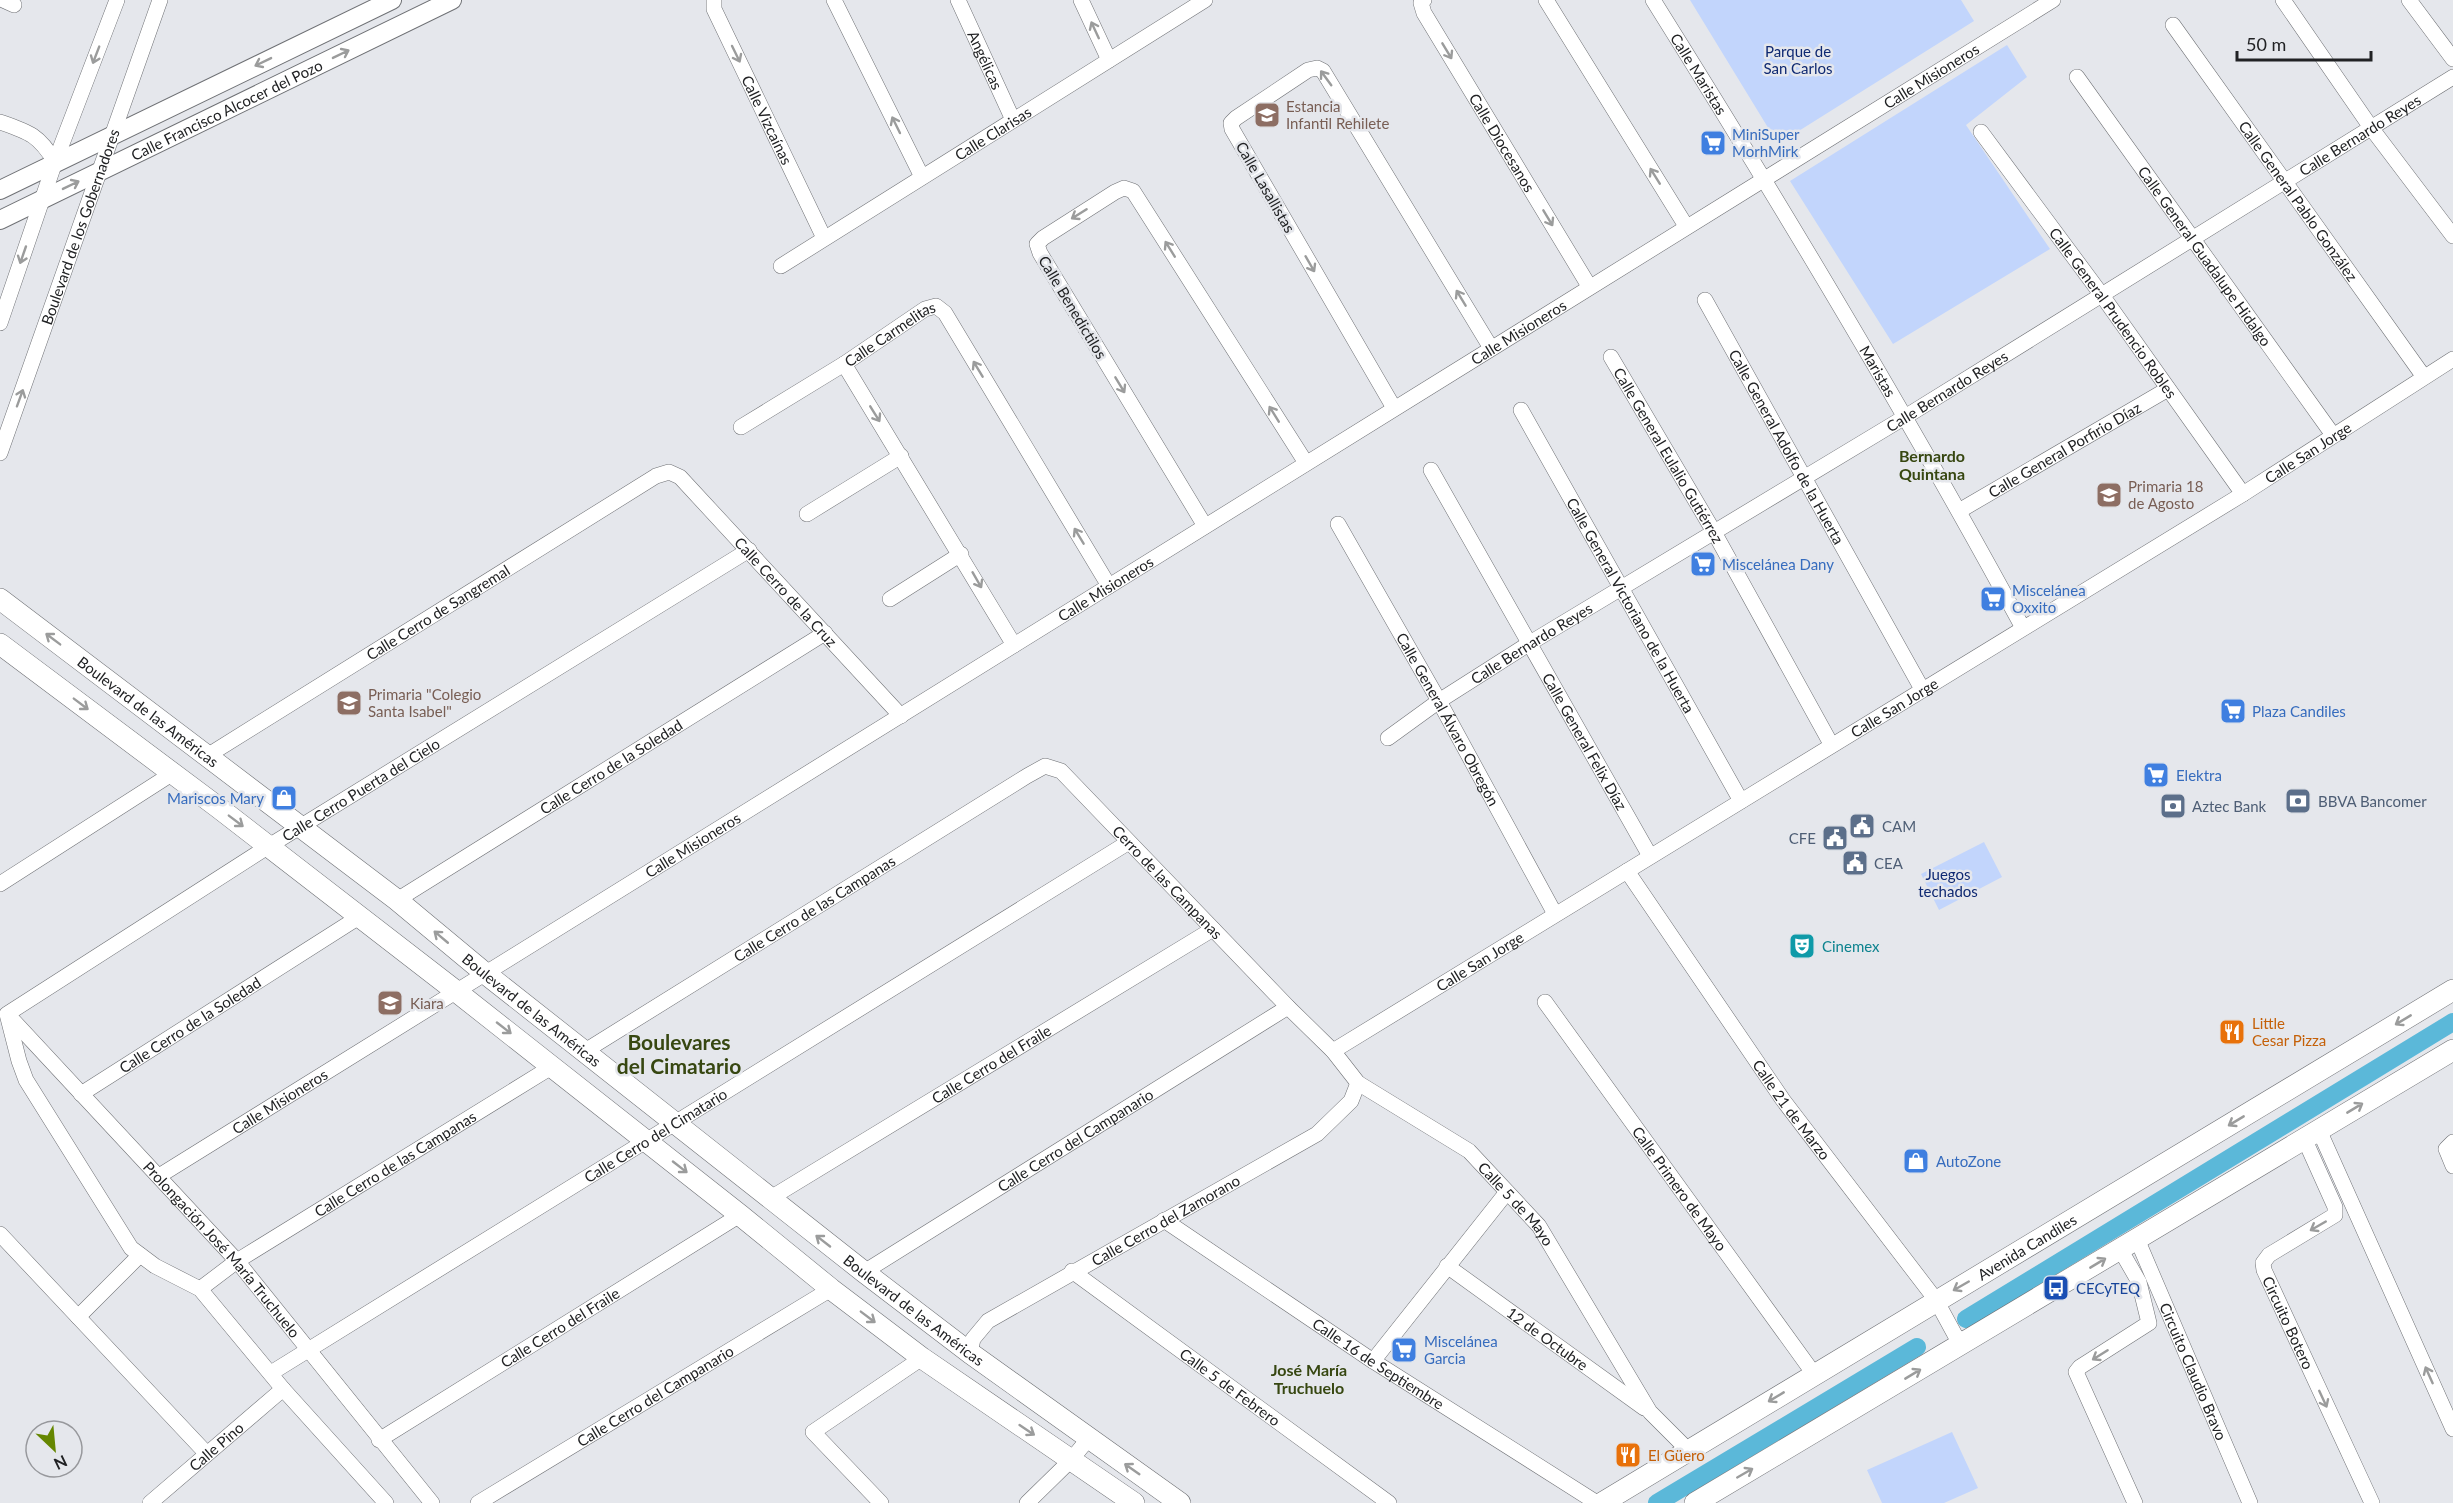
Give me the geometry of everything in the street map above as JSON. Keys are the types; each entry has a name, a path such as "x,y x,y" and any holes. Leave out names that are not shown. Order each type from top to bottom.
{"main road":[{"name":"Boulevard de las Américas","path":"0,599 397,900 486,974 864,1272 970,1353 1180,1503"},
{"path":"0,644 269,846 553,1066 831,1289 922,1358 1134,1503"},
{"name":"Avenida Candiles","path":"1602,1503 1814,1374 1940,1307 2453,990"},
{"path":"1695,1503 1959,1339 2129,1244 2453,1050"}],"street":[{"path":"0,323 42,199 117,0"},
{"name":"Boulevard de los Gobernadores","path":"0,453 160,0"},
{"name":"Calle Francisco Alcocer del Pozo","path":"0,190 392,0"},
{"name":"Calle Francisco Alcocer del Pozo","path":"0,220 452,0"},
{"name":"Calle Vizcaínas","path":"714,0 714,9 824,238"},
{"path":"834,0 922,177"},
{"name":"Angélicas","path":"958,0 1013,120"},
{"path":"1081,0 1109,60"},
{"name":"Calle Clarisas","path":"781,266 1205,0"},
{"name":"Calle Diocesanos","path":"1424,0 1421,3 1424,13 1589,286"},
{"path":"1546,0 1686,226"},
{"name":"Calle Maristas","path":"1653,0 1764,178"},
{"path":"2283,0 2372,129 2453,236"},
{"path":"2409,0 2453,59"},
{"name":"Calle Misioneros","path":"159,1176 2046,2"},
{"name":"Calle General Pablo González","path":"2174,25 2424,377"},
{"name":"Calle Lasallistas","path":"1394,408 1232,129 1231,123 1236,118 1308,70 1317,68 1323,71 1491,348"},
{"name":"Calle General Guadalupe Hidalgo","path":"2077,77 2333,435"},
{"name":"Calle Bernardo Reyes","path":"1388,738 1439,701 1530,643 1905,417 2453,77"},
{"path":"0,122 26,131 45,145 56,162"},
{"name":"Calle General Prudencio Robles","path":"1981,132 2101,294 2243,494"},
{"name":"Maristas","path":"1764,178 1905,417 2023,628"},
{"name":"Calle Benedictilos","path":"1205,526 1040,253 1037,244 1115,192 1124,188 1133,190 1306,463"},
{"name":"Calle General Adolfo de la Huerta","path":"1705,300 1922,689"},
{"name":"Calle Carmelitas","path":"1014,645 844,364 925,309 936,306 945,313 1109,586"},
{"name":"Calle General Eulalio Gutiérrez","path":"1611,357 1714,532 1831,744"},
{"name":"Calle San Jorge","path":"1333,1051 1831,744 2243,494 2453,359"},
{"path":"741,427 844,364"},
{"name":"Calle General Porfirio Díaz","path":"1959,511 2168,389"},
{"name":"Calle General Victoriano de la Huerta","path":"1521,410 1741,801"},
{"path":"807,514 901,456"},
{"name":"Calle General Felix Díaz","path":"1431,470 1650,856"},
{"name":"Calle Cerro de la Cruz","path":"669,472 680,477 901,716"},
{"name":"Calle Cerro de Sangremal","path":"207,756 656,476 669,472"},
{"name":"Calle General Álvaro Obregón","path":"1338,524 1439,701 1555,914"},
{"name":"Calle Cerro Puerta del Cielo","path":"4,1011 749,550"},
{"path":"890,599 961,554"},
{"name":"Calle Cerro de la Soledad","path":"397,900 825,633"},
{"name":"Cerro de las Campanas","path":"1045,766 1061,771 1288,1007"},
{"name":"Calle Cerro de las Campanas","path":"585,1051 1045,766"},
{"path":"0,884 173,773"},
{"name":"Calle Cerro del Cimatario","path":"271,1372 676,1124 1129,842"},
{"name":"Calle 21 de Marzo","path":"1627,871 1783,1100 1940,1307 1959,1339"},
{"name":"Calle Cerro de la Soledad","path":"81,1094 358,917"},
{"name":"Calle Cerro del Fraile","path":"769,1199 1213,929"},
{"name":"Calle Primero de Mayo","path":"1545,1002 1814,1374"},
{"name":"Calle 5 de Mayo","path":"1288,1007 1333,1051 1358,1083 1469,1151 1539,1226 1650,1412 1688,1450"},
{"name":"Calle Cerro del Campanario","path":"864,1272 1288,1007"},
{"path":"4,1011 26,1080 131,1248 155,1266 200,1289 283,1389 386,1503"},
{"name":"Prolongación José María Truchuelo","path":"4,1011 237,1262 432,1503"},
{"name":"Calle Cerro de las Campanas","path":"200,1289 237,1262 553,1066"},
{"name":"Calle Cerro del Zamorano","path":"970,1353 973,1339 988,1321 1072,1271 1317,1134 1351,1101 1358,1083"},
{"path":"2312,1134 2453,1429"},
{"name":"Circuito Botero","path":"2312,1134 2335,1207 2335,1215 2269,1255 2263,1263 2264,1270 2372,1503"},
{"path":"2453,1142 2446,1149 2453,1166"},
{"path":"1373,1361 1507,1192"},
{"name":"Calle Cerro del Fraile","path":"379,1440 740,1215"},
{"name":"Calle 16 de Septiembre","path":"1164,1220 1373,1361 1597,1503"},
{"path":"0,1234 207,1454"},
{"name":"Circuito Claudio Bravo","path":"2129,1244 2149,1323 2080,1367 2076,1372 2135,1503"},
{"name":"Circuito Claudio Bravo","path":"2129,1244 2250,1503"},
{"path":"78,1317 140,1255"},
{"name":"12 de Octubre","path":"1447,1266 1650,1412"},
{"name":"Calle 5 de Febrero","path":"1072,1271 1389,1503"},
{"name":"Calle Cerro del Campanario","path":"478,1503 831,1289"},
{"path":"881,1503 813,1432 922,1358"},
{"name":"Calle Pino","path":"152,1502 283,1389"},
{"path":"1027,1503 1071,1460 1089,1438"}],"green space":[{"name":"Parque de San Carlos","path":"1690,0 1961,0 1974,21 1778,144"},
{"path":"2007,45 2027,77 1966,125 2050,249 1893,344 1790,181"},
{"name":"Juegos techados","path":"1984,842 2002,877 1939,910 1921,874"},
{"path":"1952,1432 1978,1488 1944,1503 1882,1503 1867,1470"}],"waterway":[{"path":"1966,1319 2453,1022"},
{"path":"1657,1503 1917,1347"}],"place":[{"name":"Estancia Infantil Rehilete","path":"1267,115"},
{"name":"MiniSuper MorhMirk","path":"1713,143"},
{"name":"Primaria 18 de Agosto","path":"2109,495"},
{"name":"Miscelánea Dany","path":"1703,564"},
{"name":"Miscelánea Oxxito","path":"1993,599"},
{"name":"Primaria \"Colegio Santa Isabel\"","path":"349,703"},
{"name":"Plaza Candiles","path":"2233,711"},
{"name":"Elektra","path":"2156,775"},
{"name":"Mariscos Mary","path":"284,798"},
{"name":"BBVA Bancomer","path":"2298,801"},
{"name":"Aztec Bank","path":"2173,806"},
{"name":"CAM","path":"1862,826"},
{"name":"CFE","path":"1835,838"},
{"name":"CEA","path":"1855,863"},
{"name":"Cinemex","path":"1802,946"},
{"name":"Kiara","path":"390,1003"},
{"name":"Little Cesar Pizza","path":"2232,1032"},
{"name":"AutoZone","path":"1916,1161"},
{"name":"CECyTEQ","path":"2056,1288"},
{"name":"Miscelánea Garcia","path":"1404,1350"},
{"name":"El Güero","path":"1628,1455"}],"district":[{"name":"Bernardo Quintana","path":"1932,464"},
{"name":"Boulevares del Cimatario","path":"679,1053"},
{"name":"José María Truchuelo","path":"1309,1378"}]}
